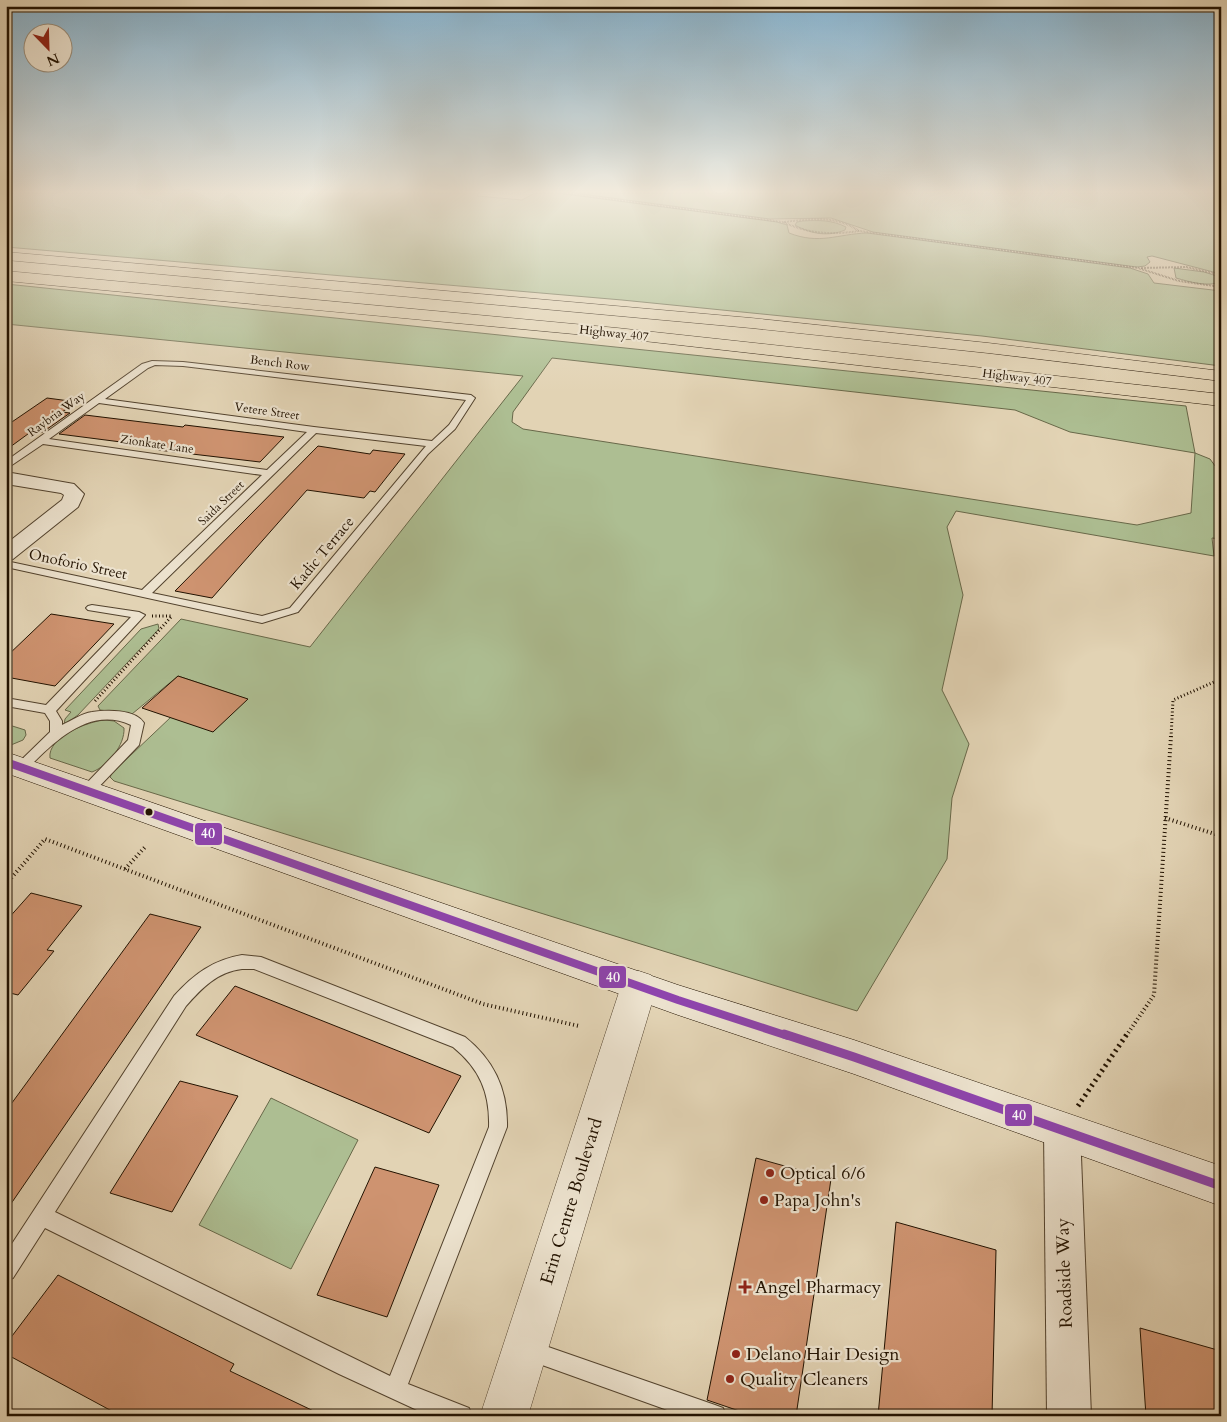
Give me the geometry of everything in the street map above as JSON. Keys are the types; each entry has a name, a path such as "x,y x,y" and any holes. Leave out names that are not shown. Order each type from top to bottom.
{"highway":[{"name":"Highway 407","path":"43,259 751,323 988,348 1221,376"},
{"name":"Highway 407","path":"6,276 627,334 1221,400"}],"main road":[{"path":"14,765 639,986 854,1057 1221,1186"},
{"name":"Erin Centre Boulevard","path":"504,1416 639,986"}],"street":[{"path":"6,555 71,504 74,494 67,488 7,476"},
{"name":"Roadside Way","path":"1062,1130 1069,1416"}],"lane":[{"name":"Bench Row","path":"97,400 144,366 155,363 182,364 471,398"},
{"name":"Kadic Terrace","path":"144,594 262,620 294,610 426,452 452,427 471,398"},
{"name":"Vetere Street","path":"97,400 314,430 435,444"},
{"name":"Raybria Way","path":"7,476 41,441 97,400"},
{"name":"Saida Street","path":"144,594 314,430"},
{"name":"Zionkate Lane","path":"41,441 271,472"},
{"name":"Onoforio Street","path":"6,564 144,594"},
{"path":"49,710 139,615 92,608"},
{"path":"6,702 49,710 56,721 56,733"},
{"path":"14,765 56,733 92,716 124,716 138,723 134,742 87,791"},
{"path":"6,1271 180,1001 197,981 225,965 241,961 255,962 459,1042 474,1052 486,1070 496,1094 500,1110 498,1127 396,1388"},
{"path":"42,1216 346,1367 444,1411 460,1416"},
{"path":"525,1349 715,1416"}],"path":[{"path":"1073,259 1138,268 1186,267 1221,275"},
{"path":"1138,268 1179,281 1221,287"},
{"path":"92,716 91,706 172,616"},
{"path":"1062,1130 1154,995 1173,700 1221,680"},
{"path":"1166,818 1221,836"},
{"path":"6,884 45,839 482,1004 579,1026"},
{"path":"125,869 146,846"}],"green space":[{"path":"150,259 1065,259 1130,268 1148,274 1154,283 1221,291 1221,366 982,336 622,300"},
{"path":"1079,259 1148,259 1150,262 1145,266 1137,267"},
{"path":"1165,259 1221,259 1221,274"},
{"path":"1174,268 1204,272 1220,277 1221,282 1204,284 1176,278"},
{"path":"6,284 1186,406 1195,453 1210,459 1221,474 1221,539 1212,538 1214,556 956,511 947,527 963,595 942,690 969,744 952,798 947,859 857,1011 114,781 110,777 112,773 171,717 247,699 178,676 132,714 100,710 98,706 181,619 310,647 523,376 6,324","holes":["552,358 1015,410 1070,432 1195,453 1191,513 1137,525 523,429 512,422 513,412"]},
{"path":"158,624 159,629 78,715 64,725 65,719 71,712 65,710 141,629"},
{"path":"105,720 114,721 124,728 124,735 119,748 104,765 92,772 50,758 51,750 55,743 62,737 89,723"},
{"path":"6,724 25,730 26,735 23,740 11,745 6,743"},
{"path":"271,1098 358,1140 291,1269 199,1225"}],"building":[{"path":"47,398 77,402 62,412 70,413 43,432 32,431 6,450 6,426"},
{"path":"85,415 284,437 260,462 158,450 160,447 59,434"},
{"path":"318,446 370,454 373,450 405,454 375,492 370,491 364,498 307,490 212,598 175,591"},
{"path":"51,614 114,624 55,686 6,677 6,657"},
{"path":"178,676 248,699 213,732 142,708"},
{"path":"31,893 82,906 47,950 54,951 18,995 6,992 6,921"},
{"path":"150,914 201,927 6,1211 6,1111"},
{"path":"235,986 461,1076 429,1133 196,1035"},
{"path":"180,1081 238,1096 172,1212 110,1193"},
{"path":"756,1158 831,1179 796,1416 754,1416 707,1400"},
{"path":"375,1167 439,1185 387,1317 317,1295"},
{"path":"896,1222 996,1250 992,1416 878,1416"},
{"path":"58,1275 234,1364 230,1371 324,1416 121,1416 6,1354 6,1344"},
{"path":"1140,1328 1221,1351 1221,1416 1146,1416"}],"transit line":[{"name":"40","path":"6,762 678,1000 854,1057 1221,1186"}],"place":[{"name":"Optical 6/6","path":"770,1173"},
{"name":"Papa John's","path":"764,1200"},
{"name":"Angel Pharmacy","path":"745,1287"},
{"name":"Delano Hair Design","path":"736,1354"},
{"name":"Quality Cleaners","path":"730,1379"}]}
